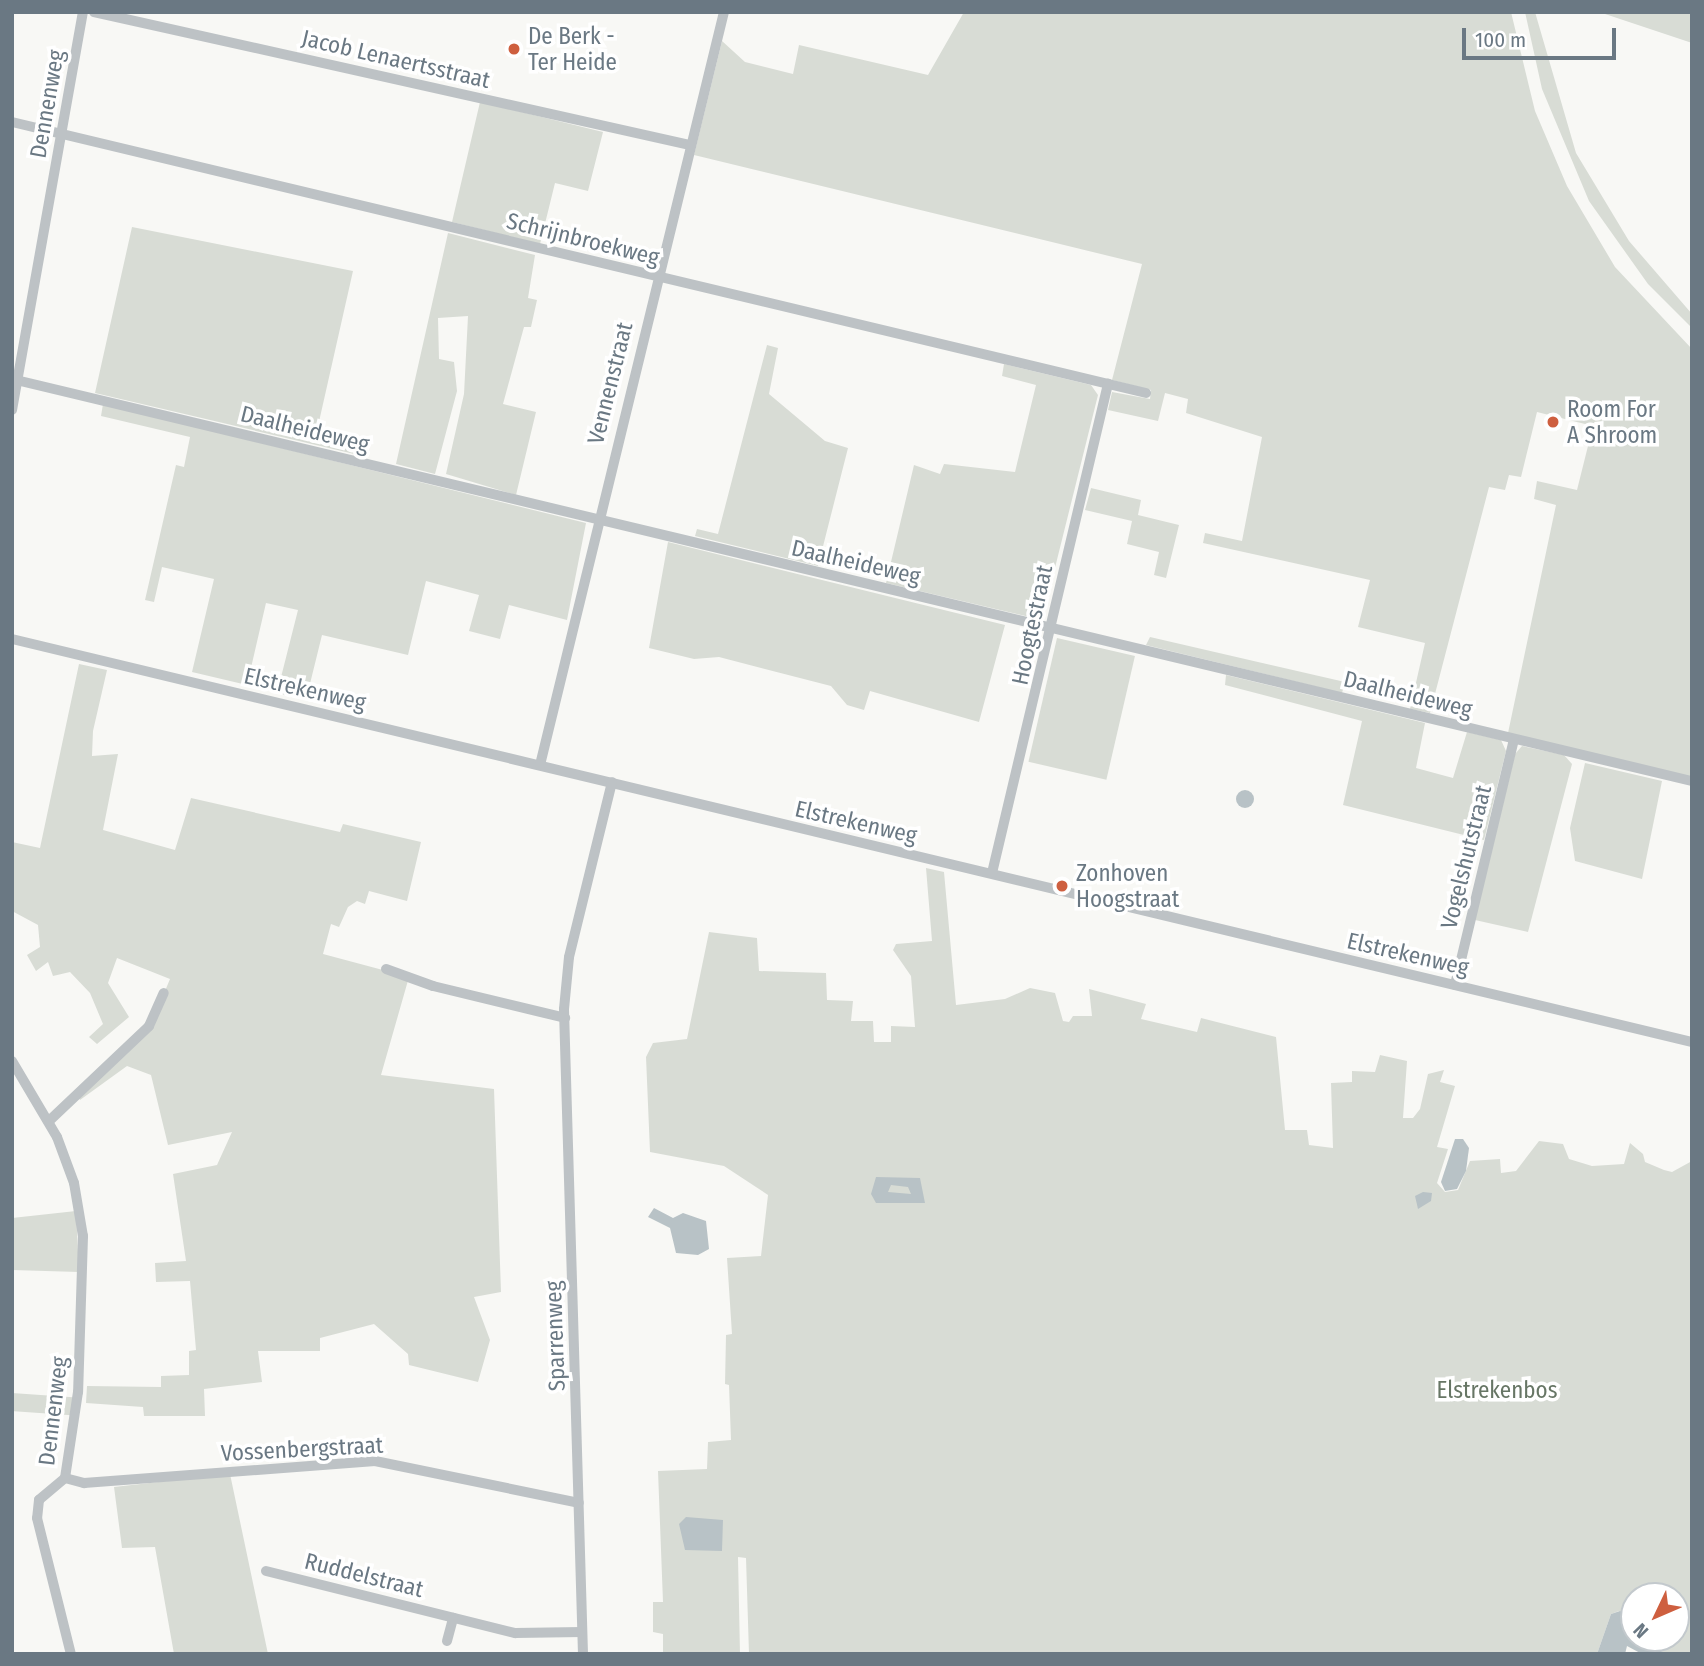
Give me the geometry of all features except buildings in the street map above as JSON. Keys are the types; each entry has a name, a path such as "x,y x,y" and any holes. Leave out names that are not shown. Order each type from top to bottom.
{"street":[{"name":"Dennenweg","path":"12,410 15,380 83,12"},
{"name":"Jacob Lenaertsstraat","path":"94,12 690,145"},
{"name":"Vennenstraat","path":"540,765 656,276 724,12"},
{"name":"Schrijnbroekweg","path":"12,122 1146,393"},
{"name":"Daalheideweg","path":"15,380 1692,781"},
{"name":"Hoogtestraat","path":"992,873 1108,384"},
{"name":"Elstrekenweg","path":"12,639 1692,1042"},
{"name":"Vogelshutstraat","path":"1455,985 1514,739"},
{"name":"Sparrenweg","path":"583,1654 565,1018 569,957 612,782"},
{"path":"386,969 433,986 565,1018"},
{"path":"49,1121 149,1026 164,993"},
{"name":"Dennenweg","path":"12,1061 49,1121 74,1183 83,1236 77,1405 65,1478 39,1500 37,1518 71,1654"},
{"name":"Vossenbergstraat","path":"65,1478 85,1483 375,1461 579,1503"},
{"name":"Ruddelstraat","path":"266,1571 515,1633 582,1632"},
{"path":"447,1641 453,1618"}],"green space":[{"path":"964,12 1511,12 1535,111 1567,186 1615,267 1692,349 1692,777 1508,733 1556,505 1534,499 1537,481 1577,490 1593,426 1537,412 1521,477 1509,475 1505,490 1489,487 1430,713 1410,709 1425,643 1358,627 1370,580 1203,543 1205,533 1242,541 1262,437 1186,413 1188,399 1165,393 1158,421 1108,410 1112,392 1150,399 1151,390 1112,380 1142,264 694,155 722,41 745,62 793,74 799,45 928,75"},
{"path":"1525,12 1535,12 1576,153 1629,241 1692,314 1692,328 1648,284 1589,201 1542,89"},
{"path":"1599,12 1692,12 1692,43"},
{"path":"480,102 603,132 588,191 555,183 540,244 452,222"},
{"path":"132,227 353,271 316,435 365,447 363,456 95,393"},
{"path":"448,233 535,255 528,298 537,300 531,327 524,327 503,404 536,412 516,495 446,474 464,394 468,316 438,318 439,359 454,362 457,391 435,474 396,464"},
{"path":"767,345 778,348 769,394 825,441 848,448 818,566 695,536 697,529 718,534"},
{"path":"1004,364 1091,385 1098,395 1042,620 886,583 914,465 940,474 944,464 1015,472 1036,385 1002,376"},
{"path":"103,404 586,523 567,620 509,605 500,639 469,631 479,595 426,581 408,655 322,635 306,700 277,693 298,610 266,603 247,685 192,672 214,579 162,567 154,602 145,600 176,465 184,467 190,437 101,416"},
{"path":"1091,488 1141,500 1138,515 1179,525 1166,578 1154,575 1159,552 1127,544 1132,521 1085,510"},
{"path":"668,542 1005,625 979,722 870,691 864,710 847,705 831,686 719,657 694,659 649,648"},
{"path":"1150,637 1345,682 1342,693 1146,645"},
{"path":"1057,638 1135,656 1106,780 1028,762"},
{"path":"79,664 107,670 93,731 92,756 118,754 103,830 175,850 191,798 340,832 343,824 421,842 407,901 369,891 365,904 357,901 348,907 339,927 331,924 323,954 409,977 381,1075 494,1089 501,1292 474,1297 490,1340 478,1382 409,1365 408,1354 374,1324 320,1338 320,1351 258,1351 262,1382 204,1389 205,1416 144,1416 143,1407 86,1403 87,1386 161,1387 161,1376 189,1375 189,1351 196,1350 190,1281 156,1282 155,1263 186,1261 173,1174 217,1165 232,1132 168,1145 151,1075 127,1066 80,1100 78,1096 150,1027 170,979 117,958 108,983 129,1017 97,1044 89,1037 103,1024 90,993 70,972 53,976 48,962 36,971 27,955 40,947 38,925 12,911 12,842 40,848"},
{"path":"1226,675 1425,723 1416,768 1453,778 1467,732 1501,740 1506,751 1484,840 1343,805 1362,721 1225,685"},
{"path":"1522,746 1564,755 1572,764 1528,932 1475,920 1515,754"},
{"path":"1585,763 1662,781 1642,879 1575,861 1570,828"},
{"name":"Elstrekenbos","path":"926,868 944,872 956,1005 1005,999 1030,988 1055,993 1063,1021 1069,1022 1073,1016 1092,1016 1089,989 1146,1004 1141,1019 1197,1032 1201,1018 1276,1037 1285,1130 1307,1130 1309,1145 1333,1148 1331,1083 1352,1082 1352,1071 1375,1072 1380,1055 1407,1061 1403,1118 1413,1118 1420,1109 1428,1074 1444,1070 1440,1082 1455,1086 1437,1147 1448,1149 1437,1183 1445,1192 1458,1190 1470,1161 1500,1159 1501,1173 1516,1171 1539,1141 1563,1144 1569,1159 1592,1166 1624,1164 1630,1143 1643,1154 1645,1162 1664,1170 1672,1172 1692,1161 1692,1654 1662,1652 1690,1652 1690,1582 1620,1582 1620,1611 1611,1614 1597,1654 749,1654 746,1558 738,1557 740,1654 663,1654 663,1634 653,1632 653,1602 663,1602 658,1471 707,1469 708,1442 731,1440 729,1385 725,1384 726,1335 732,1334 727,1258 761,1256 768,1195 724,1166 650,1152 646,1057 653,1043 687,1039 709,932 757,938 759,971 826,973 827,1000 853,1001 851,1021 873,1021 874,1042 891,1042 891,1026 915,1027 911,976 893,950 896,944 932,941"},
{"path":"76,1211 79,1272 12,1270 12,1218"},
{"path":"12,1393 73,1397 72,1415 12,1411"},
{"path":"230,1474 268,1654 174,1654 155,1547 122,1548 114,1487"}],"shaded area":[{"path":"1245,790 1251,793 1254,799 1251,805 1245,808 1239,805 1236,799 1239,793"},
{"path":"1455,1139 1463,1139 1469,1148 1466,1171 1457,1189 1445,1191 1441,1182"},
{"path":"876,1177 920,1178 925,1203 876,1203 871,1194","holes":["891,1185 908,1187 911,1194 888,1192"]},
{"path":"1423,1192 1432,1193 1431,1201 1418,1209 1415,1196"},
{"path":"654,1208 673,1218 683,1213 706,1221 709,1249 698,1255 676,1253 670,1228 648,1217"},
{"path":"686,1517 723,1520 722,1551 685,1550 679,1524"},
{"path":"1620,1611 1620,1652 1625,1654 1597,1654 1611,1614"},
{"path":"1638,1652 1662,1654 1642,1654"}],"place":[{"name":"De Berk - Ter Heide","path":"514,49"},
{"name":"Room For A Shroom","path":"1553,422"},
{"name":"Zonhoven Hoogstraat","path":"1062,886"}]}
